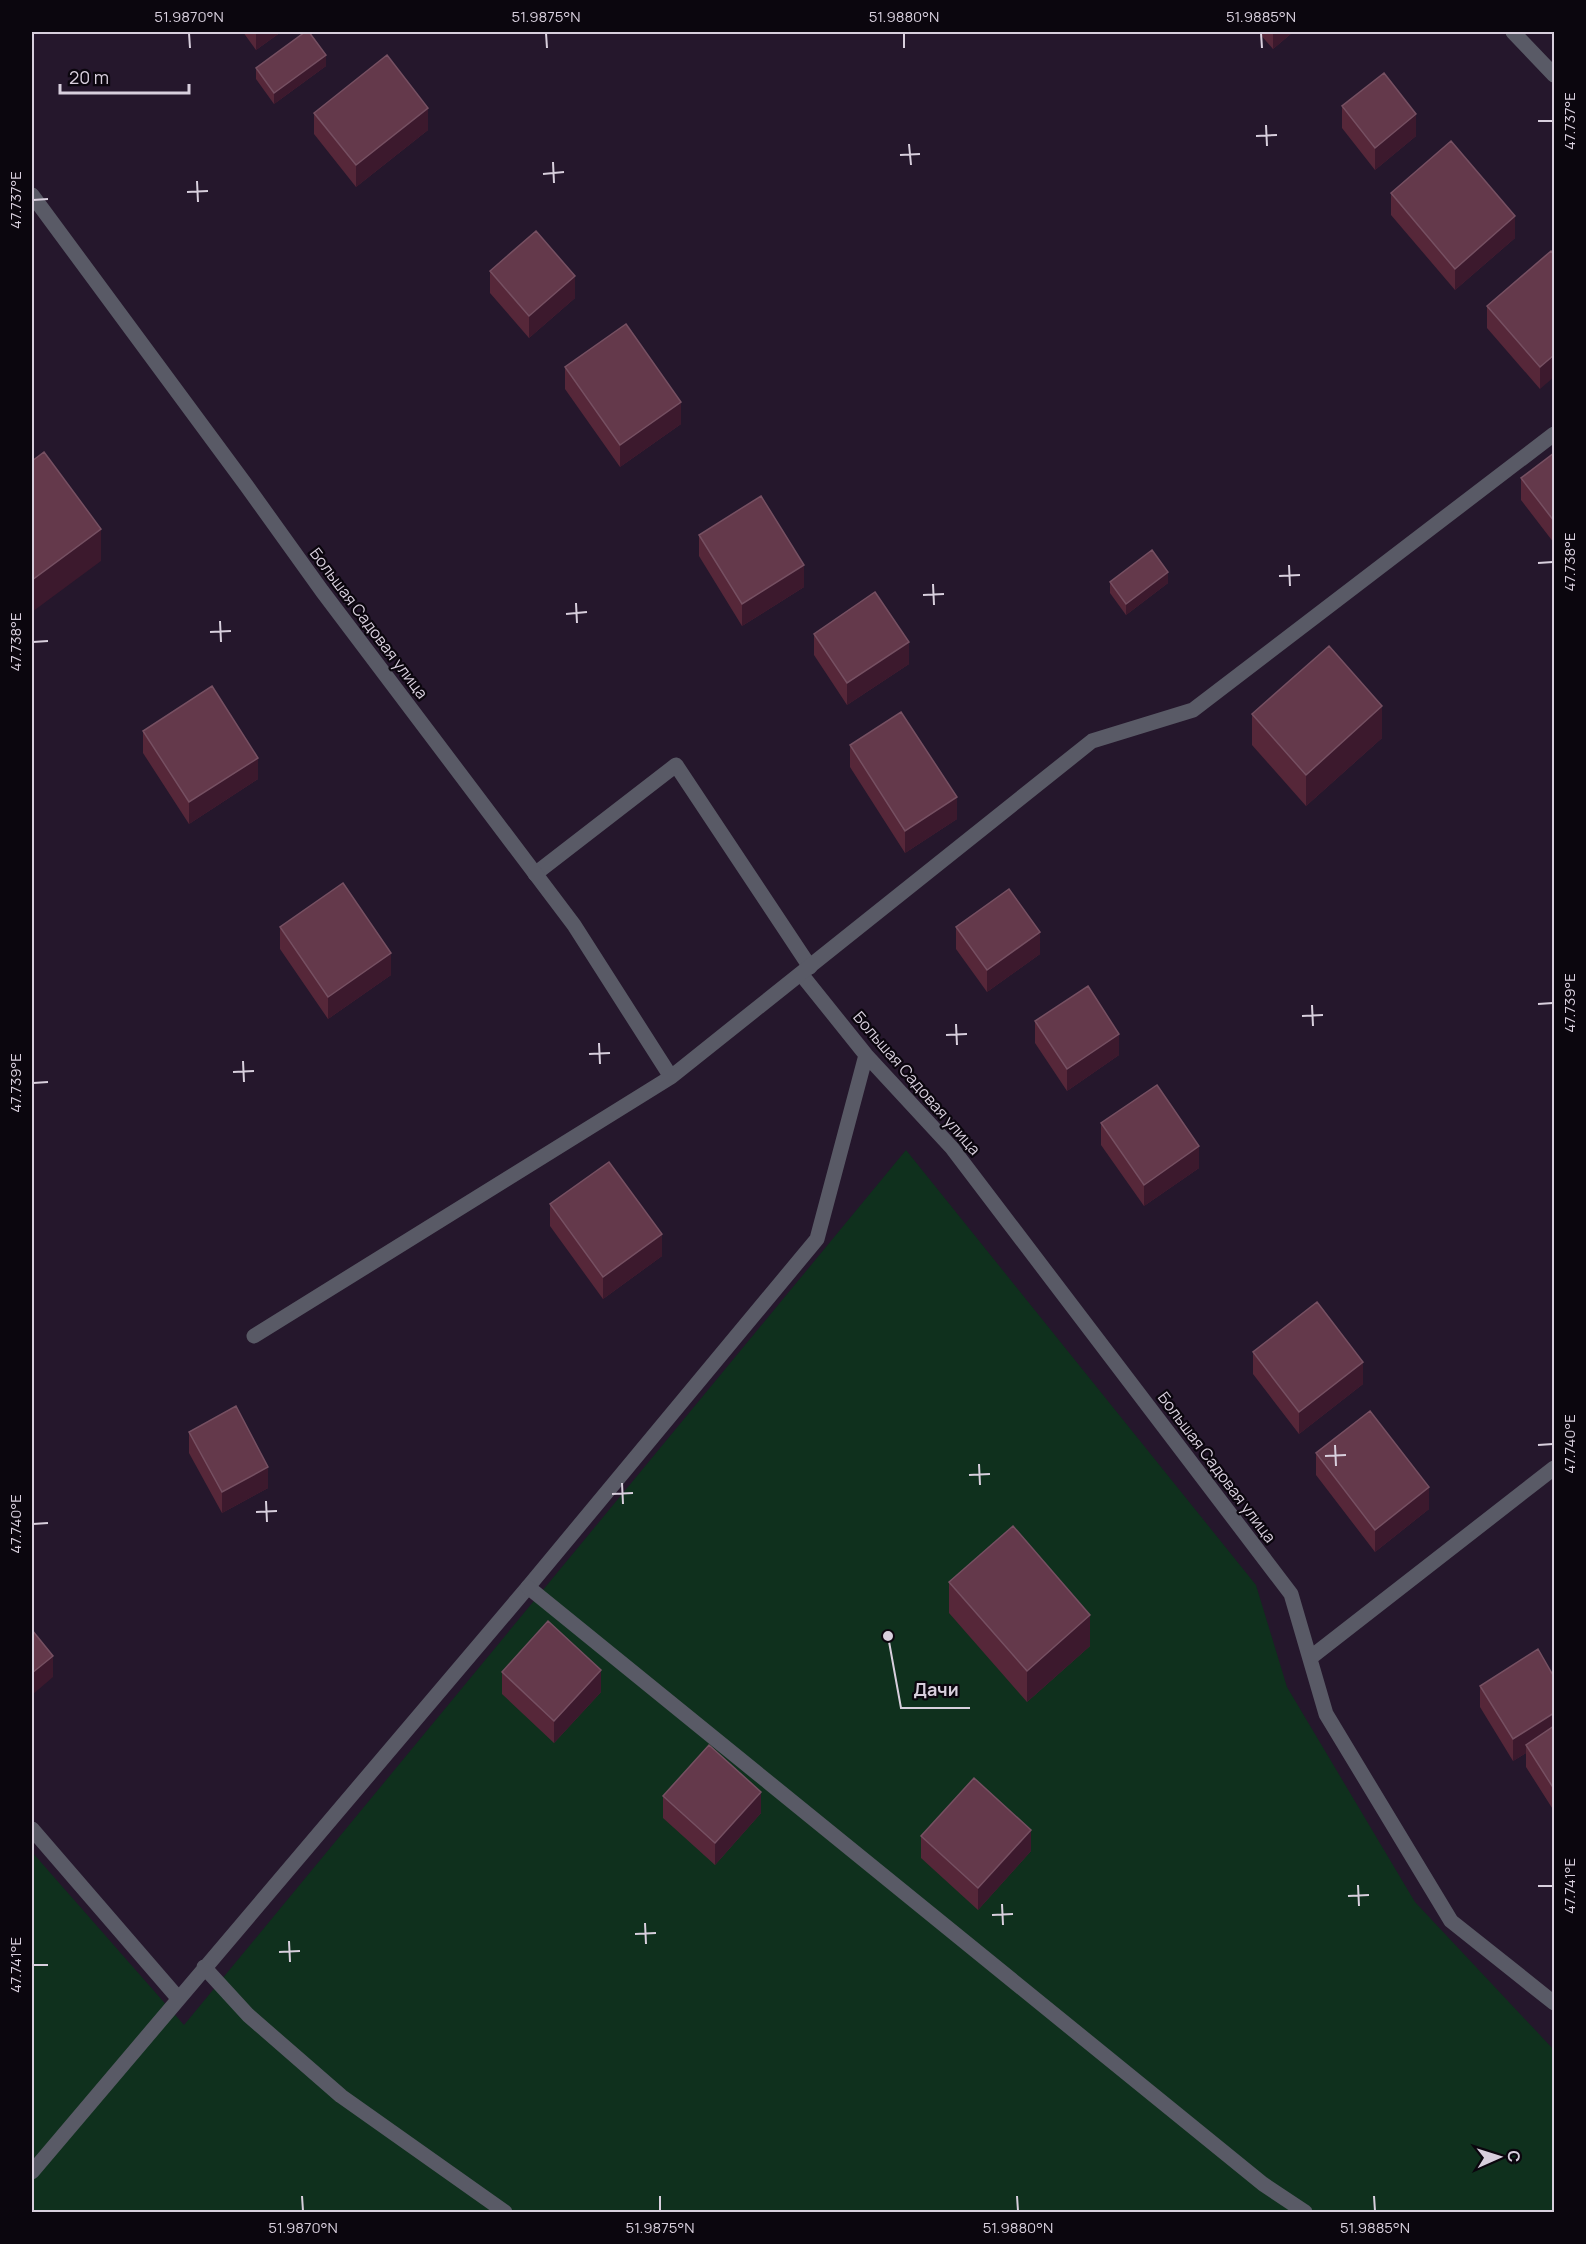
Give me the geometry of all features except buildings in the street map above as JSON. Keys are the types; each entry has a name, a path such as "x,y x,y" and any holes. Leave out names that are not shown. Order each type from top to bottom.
{"street":[{"path":"1514,32 1554,75"},
{"name":"Большая Садовая улица","path":"32,195 322,591 574,925 671,1077"},
{"path":"254,1336 671,1077 1092,741 1193,710 1554,434"},
{"name":"Большая Садовая улица","path":"535,874 676,765 806,970 866,1055 952,1148 1291,1594 1326,1714 1451,1921 1554,2003"},
{"path":"32,2172 528,1587 818,1239 866,1055"},
{"path":"1310,1658 1554,1468"},
{"path":"528,1587 1263,2184 1305,2212"},
{"path":"32,1829 178,1998"},
{"path":"204,1967 248,2015 341,2096 505,2212"}],"green space":[{"path":"906,1150 1256,1585 1287,1687 1415,1902 1554,2050 1554,2212 32,2212 32,1852 184,2025"}],"place":[{"name":"Дачи","path":"888,1636"}]}
